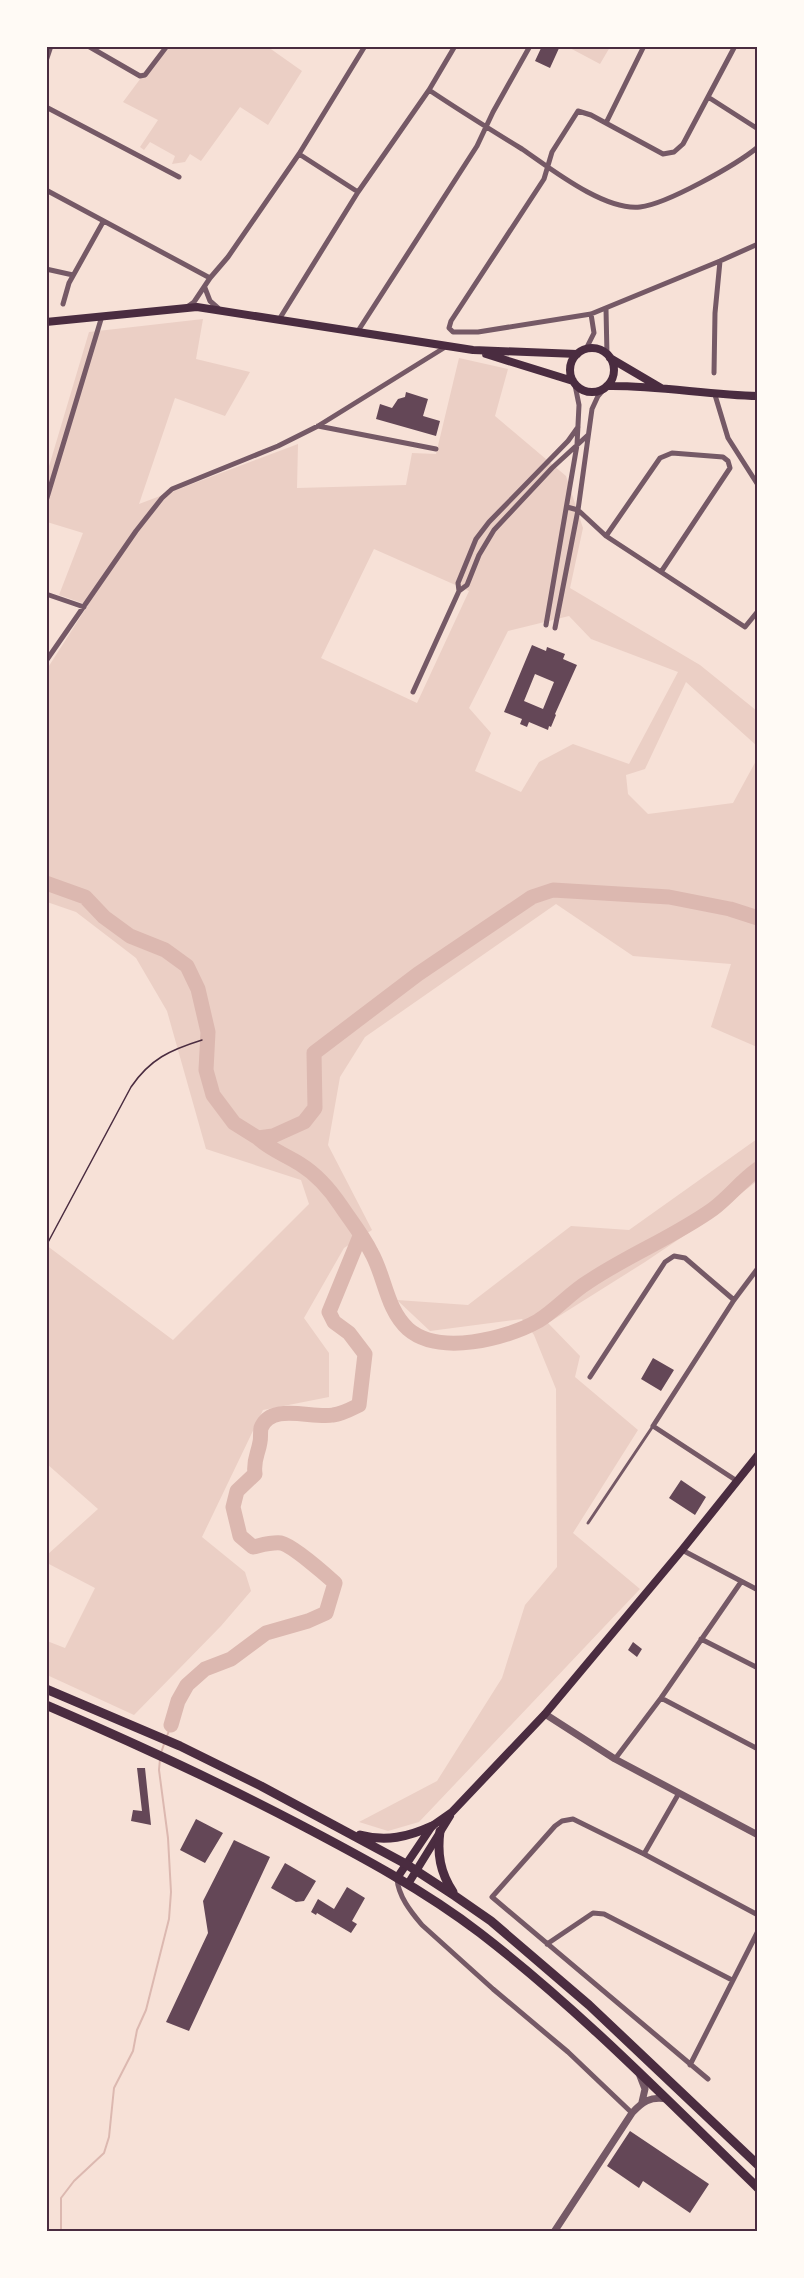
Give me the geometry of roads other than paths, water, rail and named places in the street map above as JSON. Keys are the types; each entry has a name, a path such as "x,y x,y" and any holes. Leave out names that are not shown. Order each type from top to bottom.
{"highway":[{"path":"46,1689 180,1746 417,1870 491,1921 589,2005 758,2165"},
{"path":"46,1705 176,1762 332,1841 408,1884 480,1933 575,2013 758,2188"},
{"path":"346,1831 371,1838 389,1839 436,1829 440,1865 455,1896"}],"main road":[{"path":"46,322 187,308 218,308 473,350 577,354 586,349 600,350 663,389"},
{"path":"473,350 574,383 586,391 598,391 605,387 613,375 614,368 609,356"},
{"path":"574,383 570,367 577,354"},
{"path":"605,387 758,396"},
{"path":"398,1878 406,1864 436,1829 545,1714 758,1455"},
{"path":"408,1884 436,1829"}],"street":[{"path":"46,61 51,46"},
{"path":"88,46 140,76 146,75 166,46"},
{"path":"187,308 228,257 299,154 365,46"},
{"path":"280,318 358,192 429,90 455,46"},
{"path":"358,331 487,128 493,112 530,46"},
{"path":"606,123 644,46"},
{"path":"735,46 683,144 674,152 663,154 591,115 578,111 552,152 544,178 451,321 449,328 453,332 478,332 591,314 758,244"},
{"path":"429,90 581,189 620,206 639,207 661,201 738,163 758,147"},
{"path":"708,97 758,129"},
{"path":"46,107 179,177"},
{"path":"299,154 358,192"},
{"path":"46,190 210,278"},
{"path":"63,304 73,275 103,222"},
{"path":"714,373 715,305 720,261"},
{"path":"46,269 73,275"},
{"path":"205,286 206,294 218,308"},
{"path":"606,309 609,356"},
{"path":"586,349 594,333 591,314"},
{"path":"46,501 102,316"},
{"path":"46,661 136,531 172,489 278,446 318,426 447,346"},
{"path":"546,625 577,445 579,395 574,383"},
{"path":"555,628 578,510 592,409 605,387"},
{"path":"715,395 728,438 758,485"},
{"path":"318,426 436,449"},
{"path":"459,591 458,583 476,539 489,522 568,441 578,427"},
{"path":"413,692 459,591 467,585 479,555 494,530 552,468 589,435"},
{"path":"606,536 660,458 672,453 723,457 728,461 730,468 661,572"},
{"path":"567,507 578,510 606,536 745,627 758,611"},
{"path":"46,594 84,607"},
{"path":"590,1377 665,1262 674,1256 685,1258 734,1300"},
{"path":"737,1480 653,1426 734,1300 758,1268"},
{"path":"682,1550 758,1590"},
{"path":"615,1759 661,1698 741,1582"},
{"path":"701,1639 758,1668"},
{"path":"661,1698 758,1749"},
{"path":"545,1714 615,1759 758,1835"},
{"path":"644,1854 679,1793"},
{"path":"708,2079 492,1897 562,1821 573,1819 589,1825 758,1915"},
{"path":"398,1878 399,1889 422,1925 568,2052 632,2114"},
{"path":"547,1944 593,1912 604,1914 732,1980"},
{"path":"690,2065 758,1931"},
{"path":"636,2071 644,2081 642,2102"},
{"path":"554,2232 642,2102 653,2098 667,2099"}],"lane":[{"path":"588,1523 653,1426"}],"waterway":[{"path":"46,883 85,897 104,917 130,936 165,950 187,966 198,989 208,1032 206,1070 213,1095 234,1123 258,1138 273,1136 304,1122 315,1108 314,1053 418,974 532,897 553,890 669,897 730,909 758,918"},
{"path":"258,1138 306,1168 333,1195 368,1246 376,1261 390,1302 401,1321 408,1329 421,1337 437,1342 473,1342 491,1339 538,1321 588,1282 713,1209 758,1169"},
{"path":"171,1725 178,1701 187,1685 205,1669 231,1659 266,1633 308,1621 326,1613 335,1583 286,1545 274,1543 253,1547 240,1536 233,1507 237,1491 255,1474 261,1428 266,1420 274,1416 293,1413 333,1415 359,1405 365,1354 349,1333 334,1322 329,1312 360,1236"},
{"path":"167,1736 171,1725"},
{"path":"161,1753 165,1741"},
{"path":"61,2232 61,2198 74,2181 104,2153 109,2137 114,2088 133,2051 169,1919 171,1892 168,1838 159,1770 160,1759"}]}
